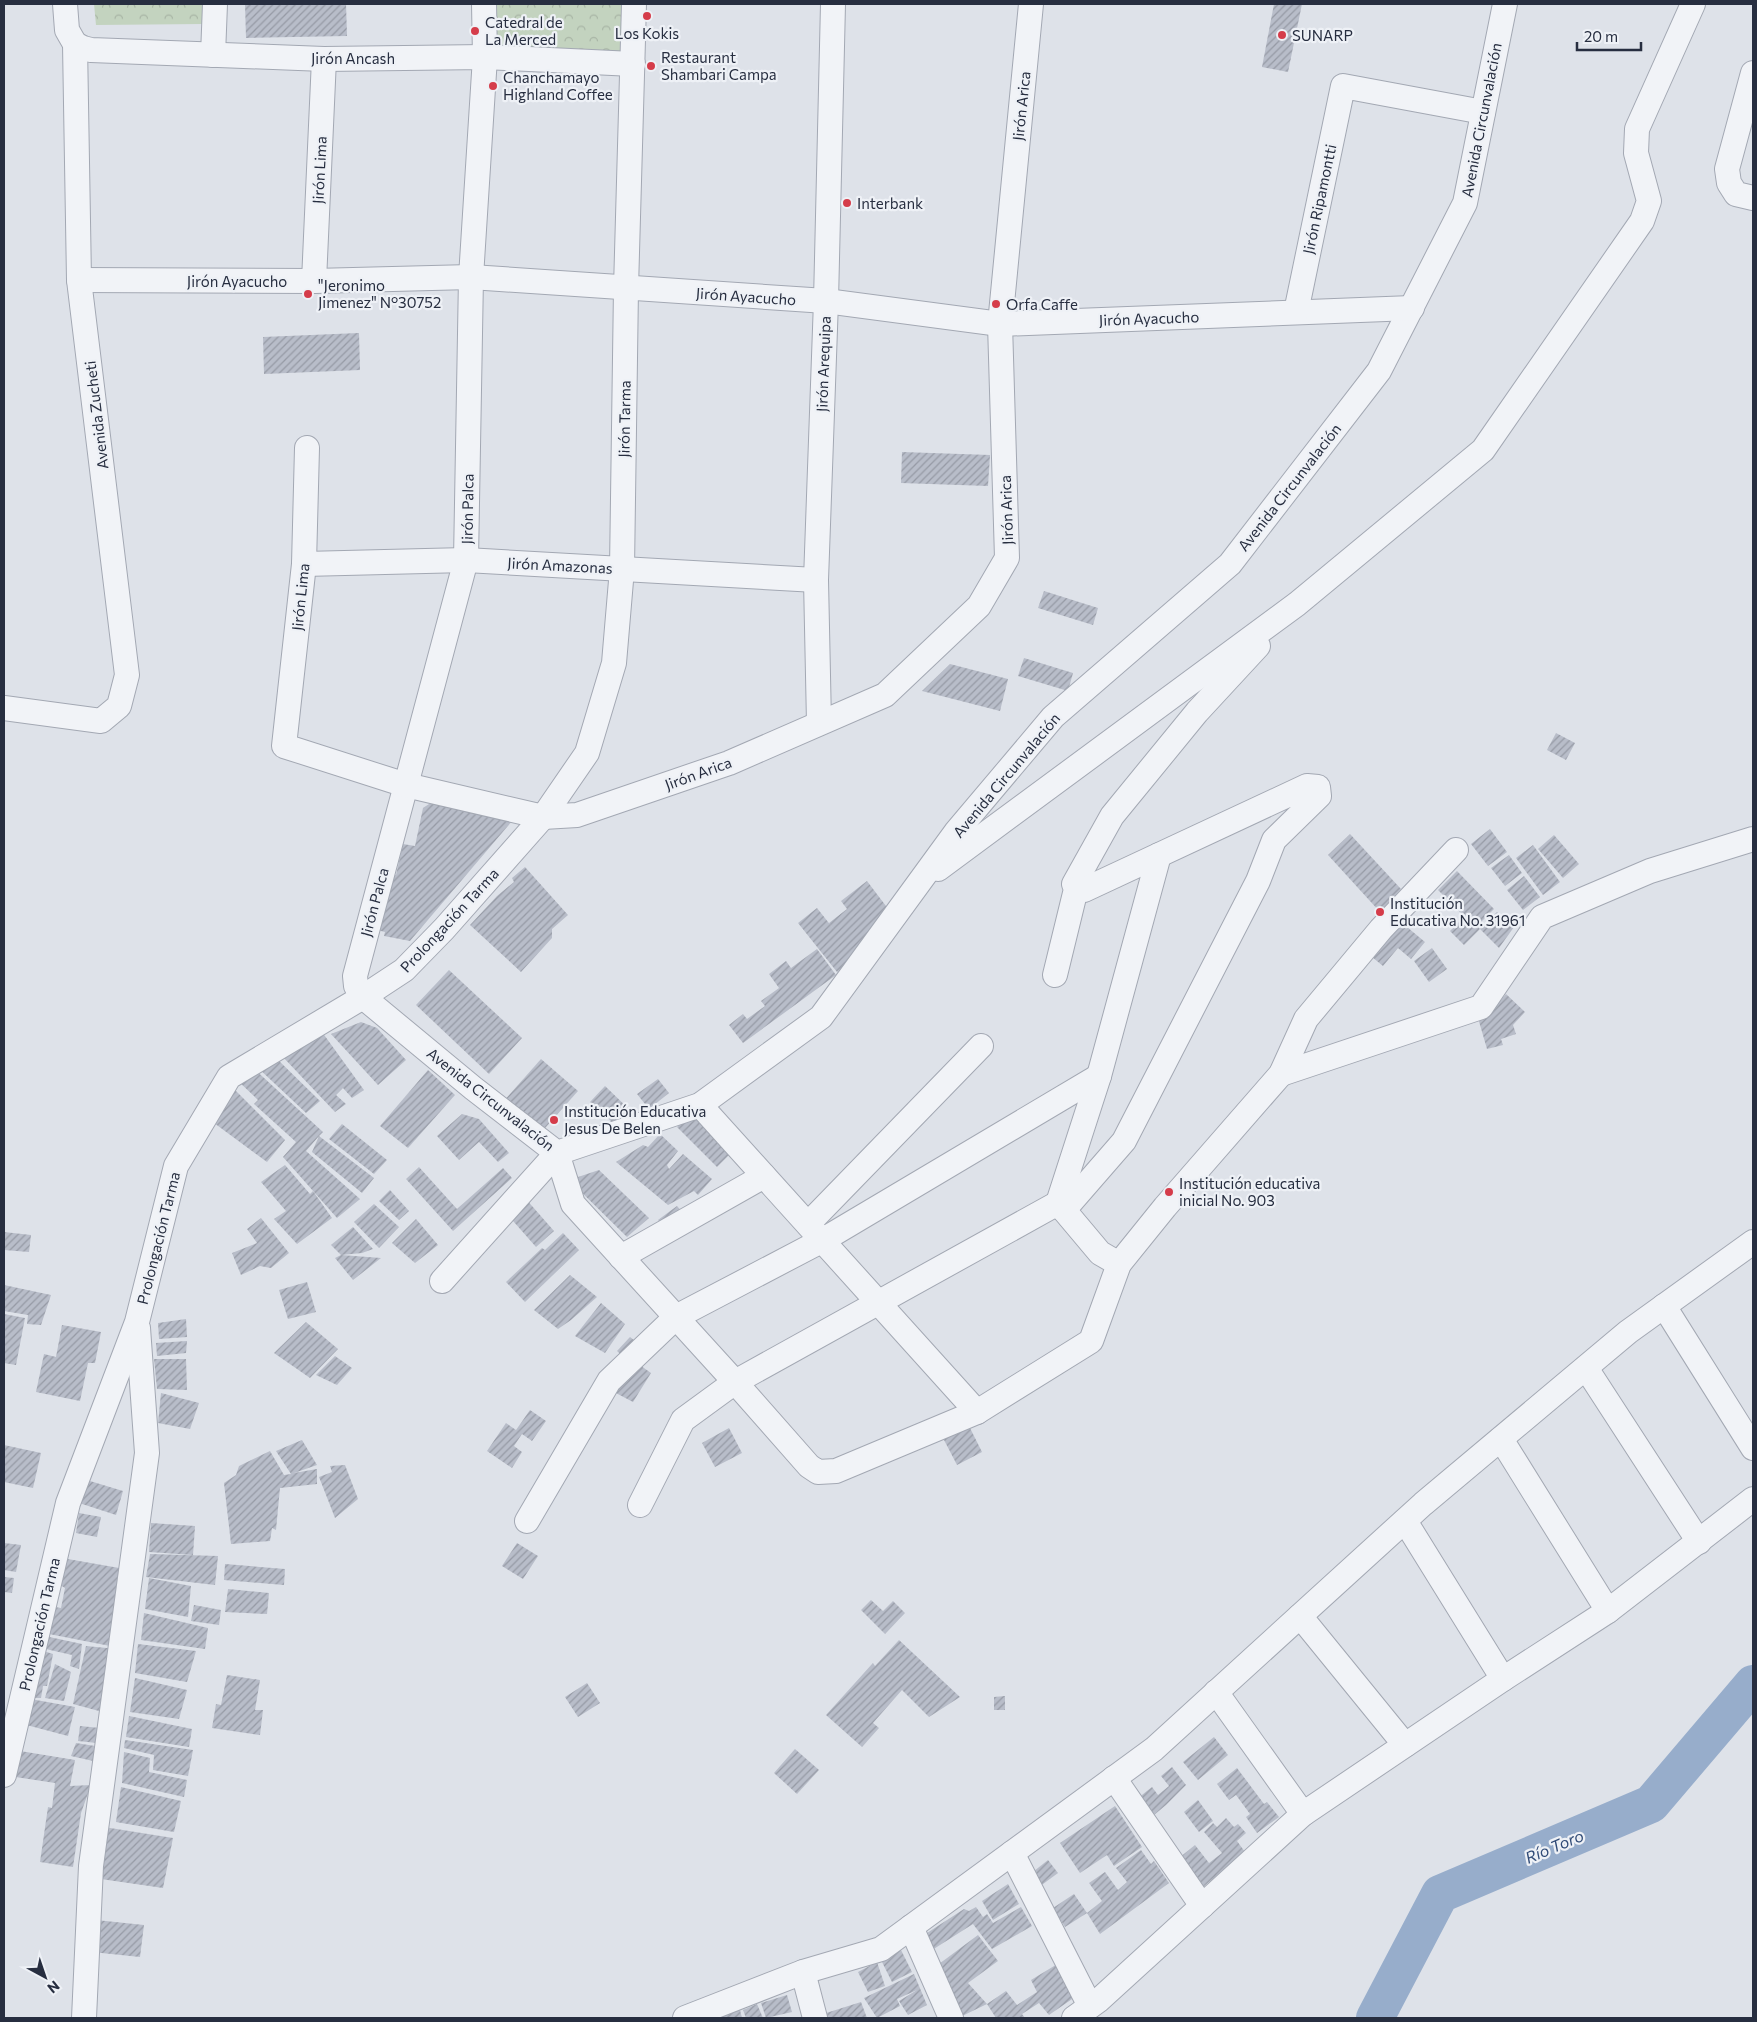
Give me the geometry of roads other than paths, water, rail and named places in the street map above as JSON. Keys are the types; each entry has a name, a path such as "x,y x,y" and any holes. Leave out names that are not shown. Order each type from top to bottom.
{"street":[{"name":"Avenida Zucheti","path":"4,708 101,721 119,706 127,675 79,280 75,44 68,30 65,4"},
{"path":"213,55 215,4"},
{"name":"Jirón Palca","path":"363,997 356,986 355,976 466,560 471,277 485,57 484,4"},
{"name":"Jirón Tarma","path":"543,817 587,753 614,663 622,569 626,288 634,4"},
{"name":"Jirón Arequipa","path":"819,723 816,580 826,301 833,4"},
{"name":"Jirón Arica","path":"284,746 406,785 543,817 560,818 586,812 729,763 884,695 979,606 1007,558 1000,324 1031,4"},
{"path":"919,883 1271,622 1483,450 1642,221 1649,201 1636,153 1637,129 1693,4"},
{"name":"Avenida Circunvalación","path":"363,997 473,1088 557,1153 700,1104 821,1018 956,832 1053,717 1230,564 1379,371 1465,203 1483,112 1499,5"},
{"name":"Jirón Ancash","path":"75,44 91,50 324,59 485,57 633,64"},
{"name":"Jirón Lima","path":"314,281 324,59"},
{"path":"1753,73 1726,169 1729,183 1736,194 1753,198"},
{"name":"Jirón Ripamontti","path":"1296,312 1343,86 1483,112"},
{"name":"Jirón Ayacucho","path":"79,280 314,281 471,277 826,301 1000,324 1412,308"},
{"name":"Jirón Lima","path":"284,746 304,564 306,448"},
{"name":"Jirón Amazonas","path":"304,564 466,560 816,580"},
{"path":"1055,975 1076,889 1074,884 1112,816 1197,712 1257,647 1266,636 1271,622"},
{"path":"640,1505 683,1420 735,1382 878,1302 1061,1206 1124,1140 1258,881 1274,840 1319,796 1318,787 1307,786 1084,890 1076,889"},
{"name":"Prolongación Tarma","path":"4,1775 68,1503 137,1322 176,1166 229,1077 363,997 404,970 444,929 543,817"},
{"path":"1281,1074 1481,1007 1542,917 1650,871 1753,839"},
{"path":"442,1281 557,1153 574,1204 809,1466 818,1472 836,1471 977,1412 1092,1341 1119,1264 1165,1207 1281,1074 1306,1019 1381,929 1456,850"},
{"path":"1061,1206 1099,1076 1159,855"},
{"path":"815,1232 981,1046"},
{"path":"527,1521 609,1381 676,1317 815,1232 1099,1076"},
{"path":"700,1104 977,1412"},
{"path":"621,1257 764,1176"},
{"path":"1061,1206 1100,1253 1119,1264"},
{"path":"688,2017 803,1972 881,1949 912,1927 1154,1749 1405,1520 1501,1438 1628,1332 1753,1243"},
{"path":"1664,1306 1753,1448"},
{"path":"84,2018 91,1866 147,1453 137,1322"},
{"path":"1586,1368 1699,1542"},
{"path":"1501,1438 1608,1612"},
{"path":"1012,1853 1082,2012 1303,1814 1503,1679 1608,1612 1753,1499"},
{"path":"1405,1520 1503,1679"},
{"path":"1300,1616 1405,1745"},
{"path":"1216,1692 1303,1814"},
{"path":"1114,1778 1202,1906"},
{"path":"912,1927 951,2018"},
{"path":"803,1972 816,2018"}],"waterway":[{"name":"Río Toro","path":"1375,2018 1440,1894 1651,1804 1753,1684"}],"place":[{"name":"Los Kokis","path":"647,16"},
{"name":"Catedral de La Merced","path":"475,31"},
{"name":"SUNARP","path":"1282,35"},
{"name":"Restaurant Shambari Campa","path":"651,66"},
{"name":"Chanchamayo Highland Coffee","path":"493,86"},
{"name":"Interbank","path":"847,203"},
{"name":"\"Jeronimo Jimenez\" N°30752","path":"308,294"},
{"name":"Orfa Caffe","path":"996,304"},
{"name":"Institución Educativa No. 31961","path":"1380,912"},
{"name":"Institución Educativa Jesus De Belen","path":"554,1120"},
{"name":"Institución educativa inicial No. 903","path":"1169,1192"}]}
